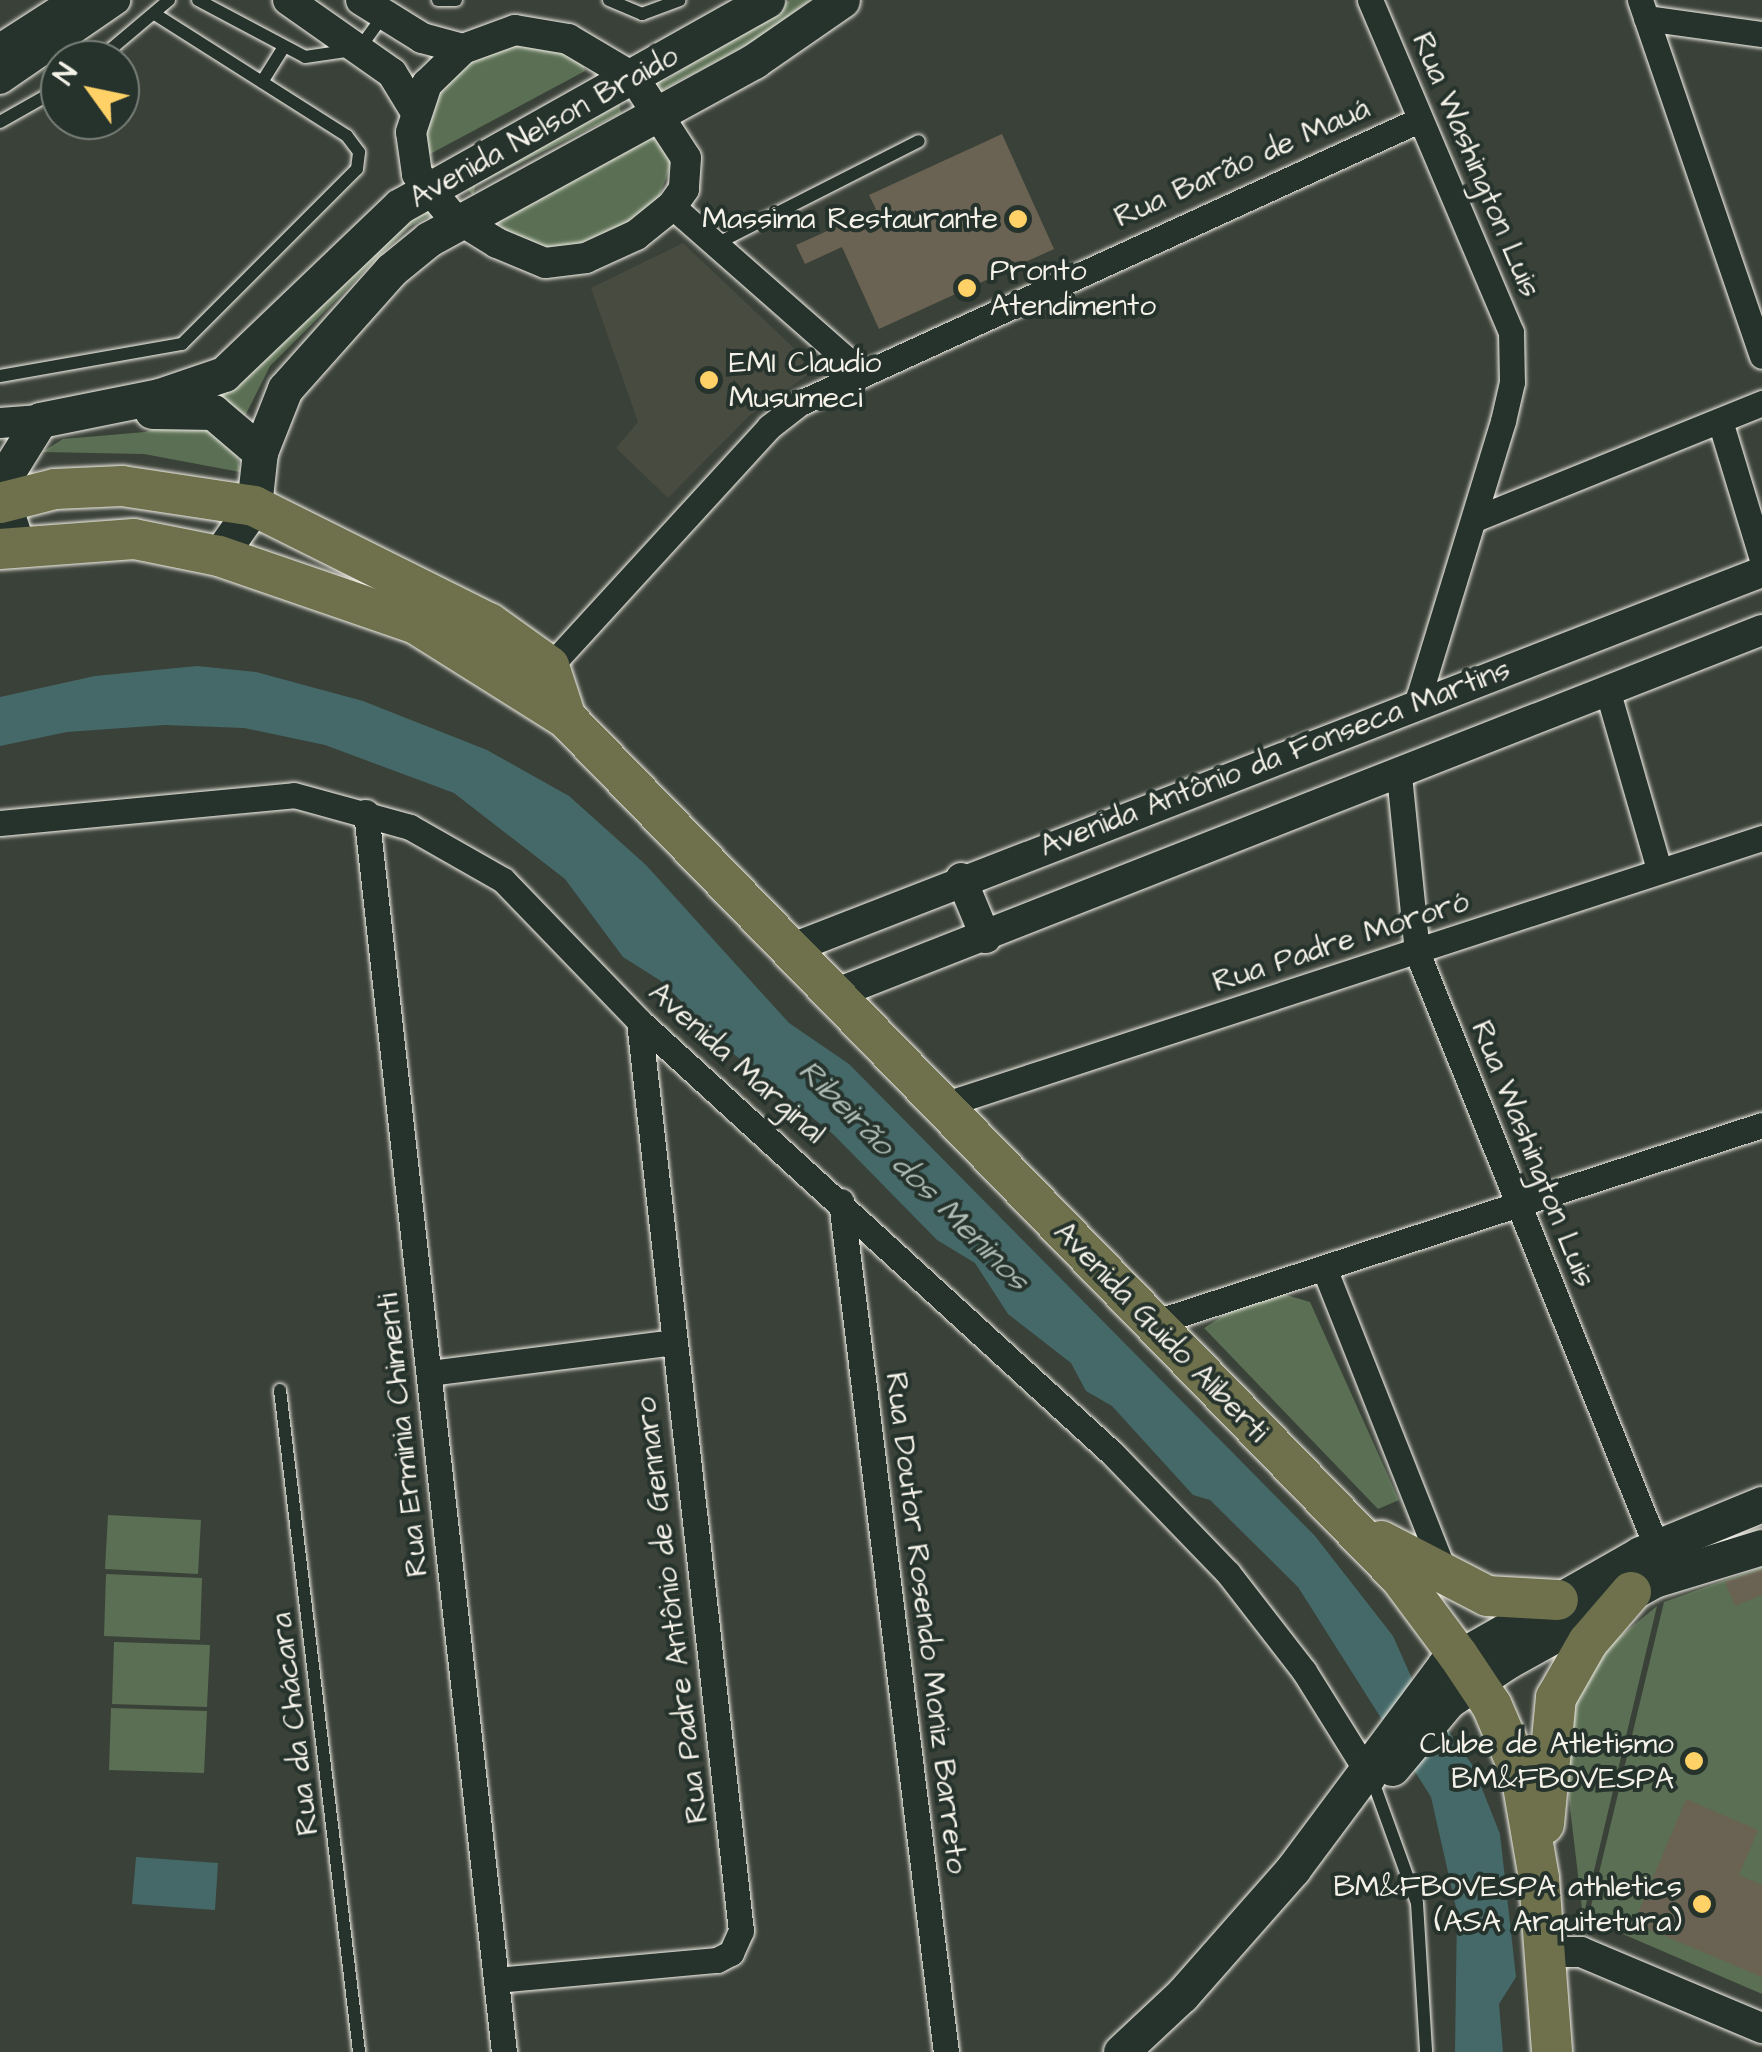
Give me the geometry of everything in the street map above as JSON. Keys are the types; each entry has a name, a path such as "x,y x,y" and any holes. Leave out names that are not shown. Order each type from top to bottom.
{"main road":[{"name":"Avenida Nelson Braido","path":"40,420 111,407 209,380 238,365 384,220 425,190 634,78 766,0"},
{"name":"Avenida Nelson Braido","path":"219,556 254,506 260,452 286,389 391,270 460,222 663,115 842,0"},
{"path":"111,407 213,412 260,452"},
{"path":"40,420 17,448 2,503 8,547 134,539 219,556 416,624 539,679"},
{"path":"2,503 54,489 122,486 254,506 390,568 539,679"},
{"name":"Avenida Guido Aliberti","path":"539,679 566,718 1400,1577 1467,1668 1521,1774 1539,1878 1552,2052"},
{"path":"1121,2052 1154,2039 1435,1695 1558,1600 1656,1546 1762,1504"},
{"path":"1346,1522 1446,1577 1506,1600 1558,1600"},
{"path":"1467,1668 1631,1592 1762,1546"},
{"path":"1539,1878 1556,1698 1588,1642 1631,1592"}],"street":[{"path":"0,49 76,0"},
{"path":"0,79 115,0"},
{"path":"288,0 392,74 414,109"},
{"name":"Rua Washington Luis","path":"1370,0 1511,332 1512,382 1475,519 1416,705"},
{"path":"378,9 463,48"},
{"path":"1643,9 1762,34"},
{"path":"1643,9 1762,356"},
{"path":"537,30 568,38 634,78 663,115 686,158 684,189 672,206 636,235 564,263 528,258 460,222 425,190 412,154 414,109 427,84 463,48 497,33 537,30"},
{"name":"Rua Barão de Mauá","path":"539,679 769,427 860,370 1419,120"},
{"path":"672,206 860,370"},
{"path":"1475,519 1762,404"},
{"path":"0,423 40,420"},
{"path":"1720,421 1762,558"},
{"name":"Avenida Antônio da Fonseca Martins","path":"790,948 961,878 1762,572"},
{"name":"Avenida Antônio da Fonseca Martins","path":"832,995 986,938 1762,630"},
{"path":"1608,689 1659,869"},
{"name":"Rua Washington Luis","path":"1399,775 1416,952 1656,1546"},
{"name":"Avenida Marginal","path":"0,823 262,794 366,812 460,852 503,880 639,1021 1113,1454 1228,1572 1304,1671 1370,1776"},
{"name":"Rua Erminia Chimenti","path":"366,812 504,2052"},
{"name":"Rua Padre Mororó","path":"940,1106 1762,838"},
{"path":"961,878 986,938"},
{"name":"Rua Padre Antônio de Gennaro","path":"496,1980 718,1960 731,1953 741,1931 639,1021"},
{"path":"1153,1323 1762,1124"},
{"name":"Rua Doutor Rosendo Moniz Barreto","path":"840,1201 946,2052"},
{"path":"1324,1268 1446,1577"},
{"path":"428,1372 674,1342"},
{"path":"1543,1952 1581,1952 1762,2028"}],"lane":[{"path":"123,40 169,0"},
{"path":"198,0 282,50 304,57 359,49 378,9"},
{"path":"438,0 456,0"},
{"path":"609,0 642,14 680,0"},
{"path":"0,376 182,344 358,170 360,152 347,136 155,14"},
{"path":"262,82 282,50"},
{"path":"0,122 40,99"},
{"path":"718,244 918,141"},
{"name":"Rua da Chácara","path":"280,1390 360,2052"},
{"name":"Avenida Marginal","path":"1370,1776 1417,1904 1426,2052"}],"shaded area":[{"name":"EMI Claudio Musumeci","path":"683,243 816,369 749,416 668,498 616,448 638,422 591,288"}],"green space":[{"path":"790,0 810,0 765,35 659,92 654,80 667,79"},
{"path":"543,42 581,58 585,71 430,154 421,146 438,90 462,64 502,43"},
{"path":"619,102 621,113 476,185 473,195 465,187"},
{"path":"649,135 662,140 673,159 654,211 575,258 515,240 498,223 507,210"},
{"path":"431,203 435,214 409,227 270,366 242,422 207,394 255,369 381,238"},
{"path":"195,415 237,448 240,472 144,454 42,452 63,439 145,432"},
{"path":"1283,1294 1310,1302 1399,1500 1378,1509 1204,1328 1241,1304"},
{"path":"108,1515 201,1520 198,1574 105,1569"},
{"name":"Clube de Atletismo BM&FBOVESPA","path":"1762,1567 1762,1994 1588,1919 1664,1602"},
{"path":"106,1574 202,1578 200,1640 104,1636"},
{"path":"1657,1606 1583,1917 1561,1732 1573,1688 1612,1643"},
{"path":"114,1642 210,1645 207,1707 112,1704"},
{"path":"111,1708 207,1711 204,1773 109,1770"}],"water":[{"name":"Ribeirão dos Meninos","path":"197,666 256,672 363,701 487,750 569,796 646,865 789,1023 849,1064 1315,1536 1393,1636 1413,1681 1473,1766 1500,1834 1516,1977 1499,2004 1503,2052 1455,2052 1457,1912 1431,1797 1298,1587 1210,1500 1193,1495 1112,1406 1086,1391 1071,1363 1008,1314 975,1263 937,1240 834,1135 730,1051 661,981 623,957 565,879 454,793 325,745 244,728 165,725 67,732 0,746 0,697 95,676"},
{"path":"136,1857 218,1863 215,1910 132,1904"}],"building":[{"path":"1002,134 1054,249 879,329 842,247 805,264 796,245 876,209 869,195"},
{"path":"1762,1569 1762,1595 1735,1606 1725,1582"},
{"name":"BM&FBOVESPA athletics (ASA Arquitetura)","path":"1686,1799 1758,1830 1739,1875 1762,1885 1762,1977 1634,1923"}],"place":[{"name":"Massima Restaurante","path":"1018,219"},
{"name":"Pronto Atendimento","path":"967,288"},
{"name":"EMI Claudio Musumeci","path":"709,380"},
{"name":"Clube de Atletismo BM&FBOVESPA","path":"1694,1761"},
{"name":"BM&FBOVESPA athletics (ASA Arquitetura)","path":"1702,1904"}]}
